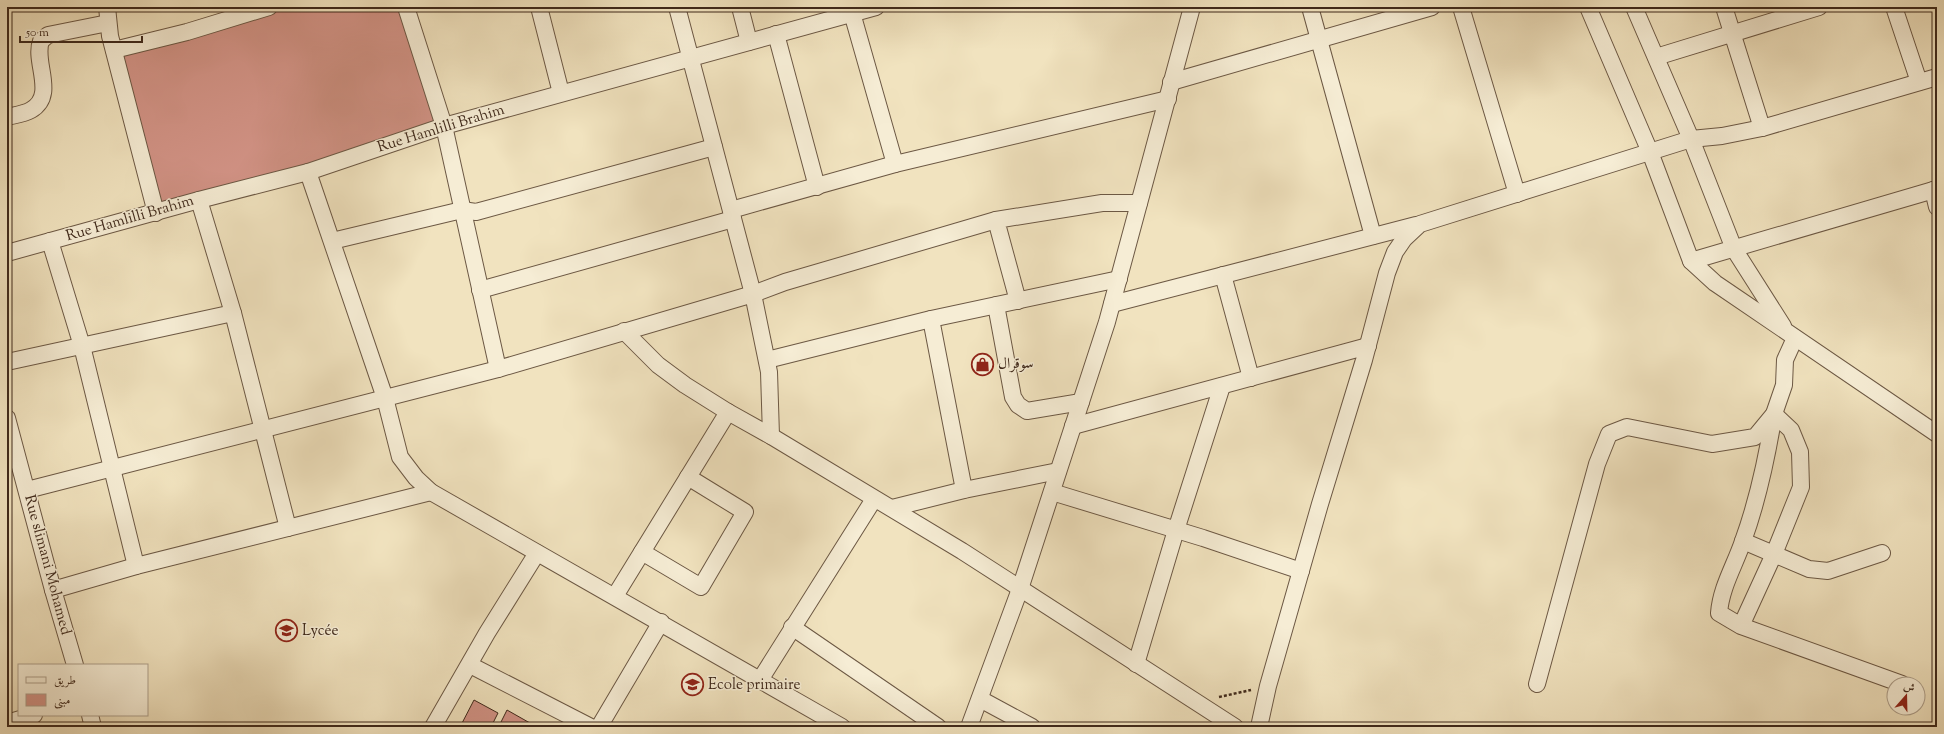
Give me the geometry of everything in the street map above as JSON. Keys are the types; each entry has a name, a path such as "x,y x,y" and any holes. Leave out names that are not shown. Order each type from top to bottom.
{"street":[{"path":"107,7 108,23 114,50 156,213"},
{"path":"114,50 187,32 269,7"},
{"path":"406,7 444,126 498,369"},
{"path":"539,7 561,93"},
{"path":"676,7 753,294 769,372 771,436"},
{"path":"740,7 749,42"},
{"path":"969,727 1020,589 1112,304 1192,7"},
{"path":"1310,7 1373,236"},
{"path":"1171,82 1432,7"},
{"path":"1461,7 1517,194"},
{"path":"1588,7 1650,152 1691,261 1715,283 1937,434"},
{"path":"1634,7 1691,139 1734,249 1791,335 1785,360 1784,385 1774,414 1766,466 1743,541 1721,597 1719,613 1741,626 1886,678"},
{"path":"1724,7 1762,128"},
{"path":"1656,57 1819,7"},
{"path":"1894,7 1919,82"},
{"path":"866,9 895,164"},
{"name":"Rue Hamlilli Brahim","path":"7,253 199,200 308,172 444,126 866,9"},
{"path":"7,117 31,110 37,105 43,94 44,84 38,54 41,40 48,35 108,23"},
{"path":"776,34 817,187"},
{"path":"1112,304 1420,224 1691,139 1722,136 1762,128 1937,77"},
{"path":"480,290 732,215 817,187 895,164 1168,99"},
{"path":"332,241 462,210 476,212 714,147"},
{"path":"308,172 385,398 400,457 416,478 431,492 661,622 842,727"},
{"path":"1691,261 1935,189 1937,207"},
{"path":"199,200 233,313 288,528"},
{"path":"27,490 262,428 498,369 753,294 785,282 996,220 1102,203 1139,203"},
{"path":"996,220 1018,301"},
{"path":"1258,727 1268,686 1301,571 1368,346 1387,273 1395,252 1410,232 1420,224"},
{"path":"50,241 82,346 136,566"},
{"path":"1223,275 1251,378"},
{"path":"767,360 931,320 1119,279"},
{"path":"996,306 1013,397 1018,405 1028,411 1081,402"},
{"path":"7,362 233,313"},
{"path":"931,320 964,490"},
{"path":"624,331 658,365 728,412 771,436 962,551 1235,727"},
{"path":"1073,426 1368,346"},
{"path":"1136,664 1176,530 1222,386"},
{"path":"615,596 728,412"},
{"path":"1741,626 1774,554 1801,487 1800,452 1791,430 1774,414"},
{"path":"1537,684 1597,464 1609,434 1627,427 1712,444 1755,437 1774,414"},
{"name":"Rue slimani Mohamed","path":"7,418 53,590 75,664"},
{"path":"892,508 964,490 1058,471"},
{"path":"642,552 701,587 745,512 688,477"},
{"path":"53,590 136,566 431,492"},
{"path":"1052,492 1176,530 1301,571"},
{"path":"760,680 874,499"},
{"path":"1743,541 1809,570 1828,571 1882,553"},
{"path":"433,727 487,633 537,553"},
{"path":"599,727 661,622"},
{"path":"792,627 938,727"},
{"path":"470,665 591,727"},
{"path":"980,699 1032,727"},
{"path":"7,723 31,716"},
{"path":"90,716 93,727"}],"path":[{"path":"1195,702 1268,686"}],"building":[{"path":"269,7 406,7 444,126 156,213 114,50"},
{"path":"474,700 498,713 493,723 499,726 507,710 537,727 460,727"}],"place":[{"name":"سوقرال","path":"982,364"},
{"name":"Lycée","path":"287,631"},
{"name":"Ecole primaire","path":"693,685"}]}
